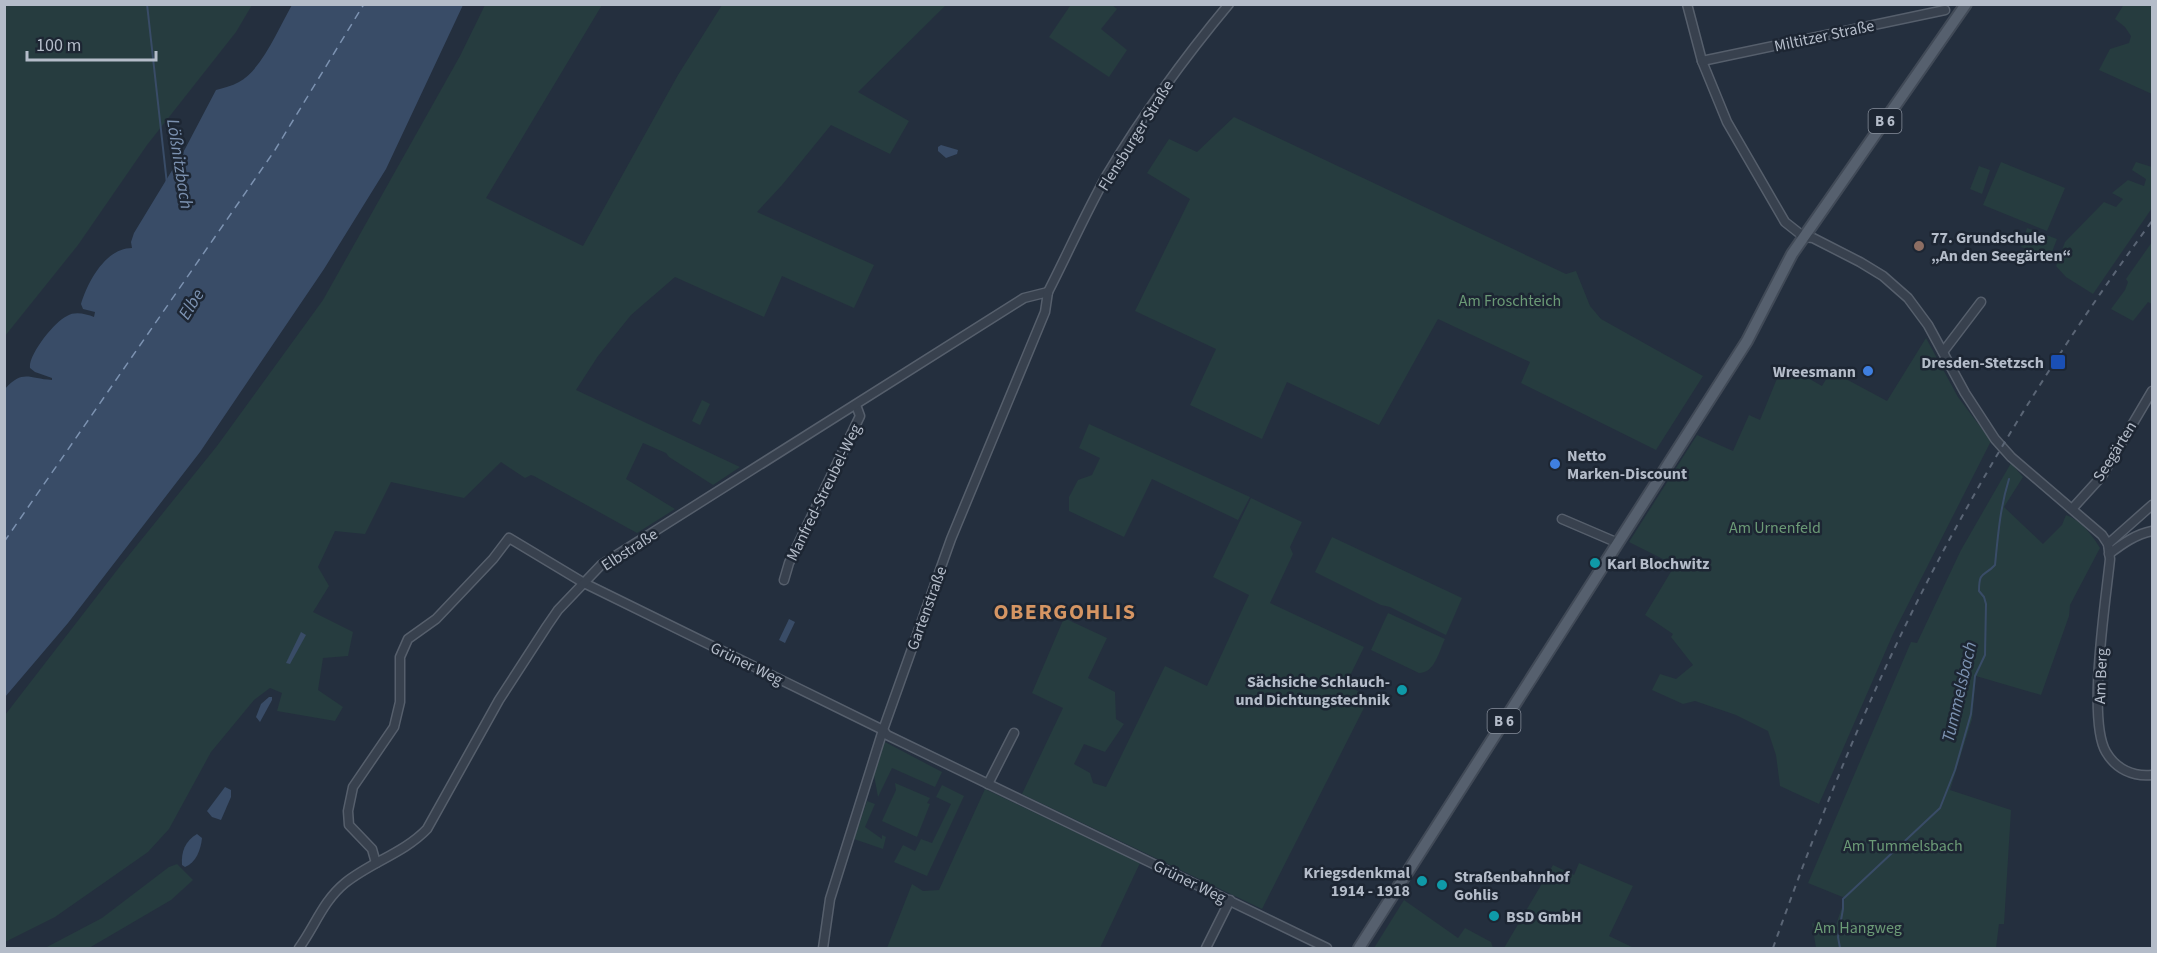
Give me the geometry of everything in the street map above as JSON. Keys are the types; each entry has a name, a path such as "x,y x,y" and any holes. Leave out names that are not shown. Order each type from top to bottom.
{"main road":[{"name":"B 6","path":"1359,948 1747,341 1792,254 1966,4"}],"street":[{"name":"Flensburger Straße","path":"1056,276 1107,176 1138,124 1193,47 1229,4"},
{"path":"1687,4 1702,61 1727,122 1785,222 1804,237 1813,238 1883,276 1914,305 1965,393 1995,439 2012,457 2102,535 2108,544 2152,505"},
{"path":"1943,7 1957,16"},
{"name":"Miltitzer Straße","path":"1702,61 1943,7"},
{"name":"Gartenstraße","path":"824,948 830,899 882,730 951,539 1045,312 1048,292 1056,276"},
{"name":"Elbstraße","path":"299,948 326,902 345,883 415,842 427,829 499,700 558,610 601,565 1024,298 1048,292"},
{"path":"1943,352 1981,302"},
{"name":"Seegärten","path":"2072,509 2102,476 2152,391"},
{"name":"Manfred-Streubel-Weg","path":"784,580 789,563 860,416 856,405"},
{"path":"1562,519 1618,543"},
{"path":"2109,554 2122,544 2152,531"},
{"name":"Grüner Weg","path":"376,863 372,849 349,825 348,811 353,787 394,727 400,702 400,657 408,639 436,619 493,559 508,538 584,583 882,730 887,735 1327,948"},
{"name":"Am Berg","path":"2108,544 2100,666 2099,717 2102,740 2106,752 2122,769 2133,774 2152,775"},
{"path":"988,784 1014,733"},
{"path":"1206,948 1230,900"}],"green space":[{"path":"5,4 252,5 236,32 147,145 78,245 5,336"},
{"path":"2124,4 2152,5 2152,94 2099,70 2110,49 2129,43 2131,36 2115,19"},
{"path":"485,5 602,5 486,198 583,246 678,75 722,5 946,5 858,92 909,121 890,154 831,125 757,212 874,265 854,308 782,276 764,317 675,277 631,315 598,356 576,390 740,467 713,485 666,453 643,443 626,479 675,509 637,533 534,476 525,478 501,462 464,498 391,482 365,534 335,531 318,567 329,586 313,612 353,632 348,656 323,658 318,690 343,707 335,721 277,711 282,693 270,688 254,700 211,752 169,829 148,852 55,917 5,942 5,715 217,446 323,300 460,56"},
{"path":"1069,5 1112,5 1117,9 1101,29 1127,50 1109,77 1049,37"},
{"name":"Am Froschteich","path":"1234,117 1566,274 1576,271 1590,306 1601,319 1703,376 1656,450 1521,383 1530,362 1438,319 1379,425 1287,382 1262,439 1190,405 1216,349 1135,311 1190,199 1147,173 1169,139 1197,152"},
{"path":"2001,162 2065,188 2047,231 1983,205"},
{"path":"2136,162 2152,167 2152,208 2093,294 2066,277 2056,266 2065,242 2104,202 2116,207 2123,199 2112,193 2128,180 2144,186 2146,179 2132,170"},
{"path":"1979,166 1990,170 1982,194 1970,189"},
{"path":"2027,228 2057,239 2050,257 2021,247"},
{"path":"2152,242 2152,304 2148,302 2133,321 2111,309 2125,290 2128,282 2126,279"},
{"name":"Am Urnenfeld","path":"1926,338 1958,397 1991,441 1893,634 1819,804 1780,786 1776,755 1768,731 1736,715 1695,701 1683,704 1652,690 1660,674 1676,679 1693,665 1671,637 1673,634 1645,615 1675,565 1629,542 1697,435 1733,451 1749,415 1760,420 1783,364 1822,386 1831,371 1887,401"},
{"path":"702,400 710,404 700,425 692,421"},
{"path":"1089,424 1250,497 1238,520 1152,479 1124,537 1069,511 1069,497 1078,480 1092,475 1100,458 1079,448"},
{"path":"2011,463 2023,477 2004,507 2043,544 2062,525 2066,515 2081,524 2100,548 2070,605 2069,616 2041,695 1976,676 1972,719 1950,790 2011,810 2004,924 1999,924 1996,948 1816,948 1812,923 1834,931 1845,898 1808,883 1911,642 1917,643 1961,550"},
{"path":"1251,498 1302,522 1290,547 1293,554 1270,603 1364,647 1346,684 1369,698 1262,909 1022,794 1063,708 1032,693 1064,618 1107,638 1088,678 1115,692 1116,719 1124,724 1105,752 1084,744 1074,764 1090,773 1093,783 1106,787 1165,666 1207,686 1249,595 1213,577"},
{"path":"1332,537 1462,598 1446,635 1315,572"},
{"path":"1388,613 1445,639 1436,660 1429,669 1419,673 1371,650"},
{"path":"885,742 942,772 935,787 892,768 878,797 874,775"},
{"path":"895,783 930,798 927,803 930,804 917,837 882,821 896,790"},
{"path":"942,785 964,796 927,876 894,862 903,845 915,851 921,839 932,843 951,804 936,797"},
{"path":"985,789 1140,863 1100,948 887,948 912,884 923,891 939,890"},
{"path":"867,801 875,804 865,827 882,839 882,835 886,837 883,849 854,839"},
{"path":"1579,863 1633,886 1609,936 1634,948 1504,948 1553,865 1574,875"},
{"path":"177,864 193,880 171,900 89,948 45,948 102,918 169,867"},
{"path":"1404,900 1458,938 1465,928 1491,942 1493,948 1374,948"}],"water":[{"name":"Elbe","path":"292,5 463,5 386,169 324,269 200,452 68,623 5,697 5,389 22,377 52,380 30,368 33,355 43,339 56,324 70,314 77,313 94,317 95,312 83,309 81,304 93,276 99,267 114,254 123,249 132,248 134,233 185,149 216,90 239,82 255,68"},
{"path":"941,145 958,150 957,154 946,158 938,151"},
{"path":"789,619 795,622 785,643 779,640"},
{"path":"301,632 306,635 290,664 286,663"},
{"path":"272,697 272,700 260,722 256,717 261,704"},
{"path":"225,787 231,790 231,797 221,820 212,817 207,811"},
{"path":"197,834 202,838 199,851 195,859 185,867 182,865 183,851 189,840"}],"waterway":[{"name":"Lößnitzbach","path":"147,4 167,184"},
{"name":"Tummelsbach","path":"1840,948 1838,937 1843,899 1940,808 1955,770 1971,714 1975,676 1985,655 1986,604 1979,591 1980,580 1995,565 2001,511 2009,479"}],"ferry route":[{"path":"4,542 275,150 364,4"}],"railway":[{"path":"1773,948 1822,816 1858,730 1896,644 1943,552 2027,406 2119,266 2152,221"}],"place":[{"name":"77. Grundschule „An den Seegärten“","path":"1919,246"},
{"name":"Dresden-Stetzsch","path":"2058,362"},
{"name":"Wreesmann","path":"1868,371"},
{"name":"Netto Marken-Discount","path":"1555,464"},
{"name":"Karl Blochwitz","path":"1595,563"},
{"name":"Sächsiche Schlauch- und Dichtungstechnik","path":"1402,690"},
{"name":"Kriegsdenkmal 1914 - 1918","path":"1422,881"},
{"name":"Straßenbahnhof Gohlis","path":"1442,885"},
{"name":"BSD GmbH","path":"1494,916"}],"district":[{"name":"OBERGOHLIS","path":"1065,611"}],"park label":[{"name":"Am Tummelsbach","path":"1903,845"},
{"name":"Am Hangweg","path":"1858,927"}]}
